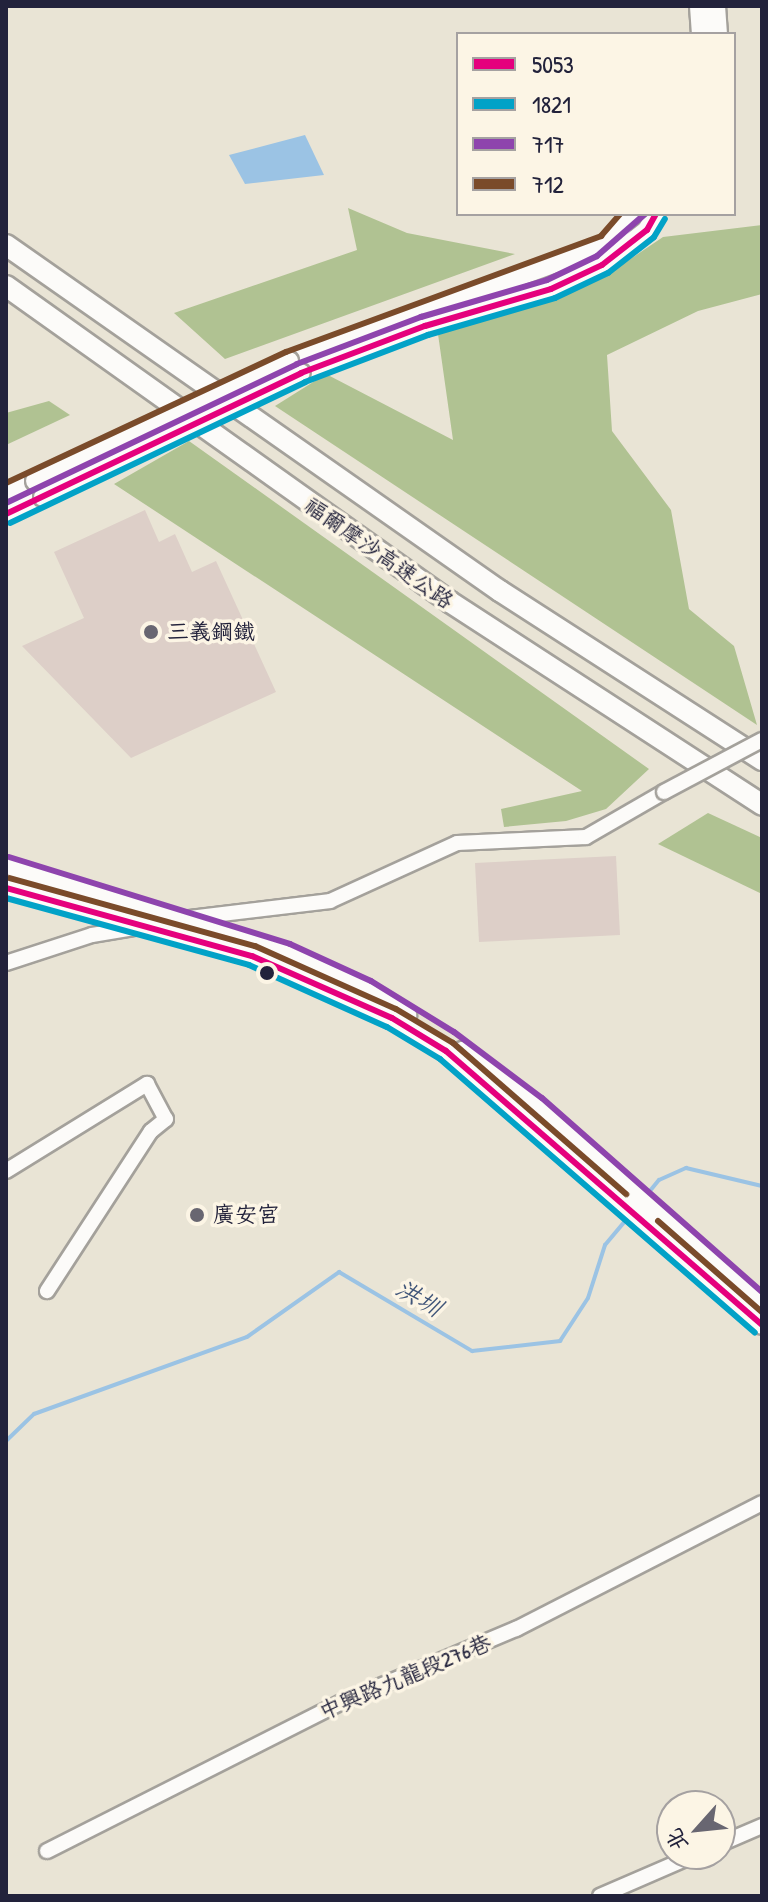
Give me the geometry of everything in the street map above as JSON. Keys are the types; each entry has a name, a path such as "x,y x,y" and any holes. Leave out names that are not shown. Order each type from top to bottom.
{"highway":[{"name":"福爾摩沙高速公路","path":"6,245 500,591 762,760"},
{"name":"福爾摩沙高速公路","path":"6,286 450,602 762,805"}],"main road":[{"path":"699,6 701,32"},
{"path":"716,6 718,32"},
{"path":"6,514 39,489 295,367 607,244 631,216"},
{"path":"295,367 551,289 602,265 647,230 655,216"},
{"path":"6,494 39,489"},
{"path":"6,867 252,956 392,1018 446,1051 623,1195 762,1325"},
{"path":"6,888 287,954 366,989 448,1040 536,1106 623,1195"},
{"path":"653,1222 762,1305"}],"street":[{"path":"6,963 92,935 330,901 457,843 586,837 762,740"},
{"path":"6,1171 147,1084 166,1119 151,1131 47,1291"},
{"name":"中興路九龍段276巷","path":"47,1851 342,1702 516,1629 762,1503"},
{"path":"736,1837 762,1826"},
{"path":"600,1896 660,1870"}],"green space":[{"path":"348,208 407,233 515,254 225,359 174,313 357,250"},
{"path":"762,225 762,294 698,311 607,355 612,431 671,510 689,609 734,646 757,725 275,406 326,374 453,440 437,327 626,262 663,237"},
{"path":"49,401 70,415 6,445 6,413"},
{"path":"189,441 649,769 606,809 566,821 504,827 501,809 582,791 114,484"},
{"path":"708,813 762,838 762,894 658,844"}],"water":[{"path":"305,135 324,175 245,184 229,155"}],"building":[{"name":"三義鋼鐵","path":"145,510 159,542 175,534 192,572 216,561 276,692 131,758 22,646 84,618 54,552"},
{"path":"616,856 620,935 479,942 475,863"}],"waterway":[{"name":"洪圳","path":"645,1197 659,1180 686,1168 762,1186"},
{"name":"洪圳","path":"6,1441 34,1414 247,1337 339,1272 472,1351 560,1341 588,1298 605,1245 629,1216"}],"transit line":[{"name":"712","path":"6,483 286,352 601,236 618,216"},
{"name":"717","path":"6,503 297,364 421,317 547,280 597,256 643,216"},
{"name":"5053","path":"6,514 301,373 425,326 551,289 602,265 647,230 655,216"},
{"name":"1821","path":"10,523 305,382 428,335 555,298 608,273 654,237 665,219"},
{"name":"717","path":"9,857 290,944 371,981 454,1032 542,1098 762,1292"},
{"name":"712","path":"9,878 255,946 396,1009 453,1043 626,1194"},
{"name":"5053","path":"6,888 252,956 392,1018 446,1051 762,1325"},
{"name":"1821","path":"6,898 249,965 387,1027 440,1059 755,1333"},
{"name":"712","path":"658,1221 762,1312"}],"place":[{"name":"三義鋼鐵","path":"151,632"},
{"name":"廣安宮","path":"197,1215"}]}
